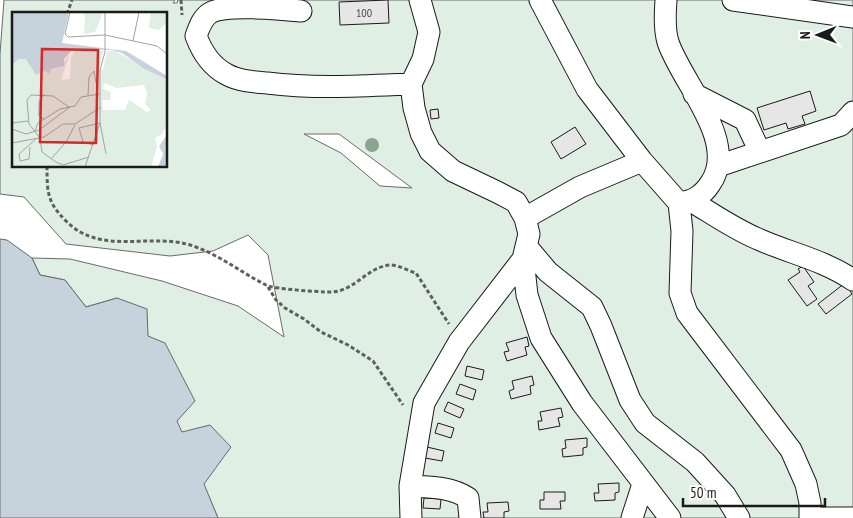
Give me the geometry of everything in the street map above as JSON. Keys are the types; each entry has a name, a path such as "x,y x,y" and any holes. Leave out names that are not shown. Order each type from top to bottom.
{"lane":[{"path":"420,0 429,32 423,59 411,84 421,133 430,151 453,171 516,202 525,218 529,234 525,253 527,295 542,338 582,403 670,518"},
{"path":"540,0 587,89 642,162 685,202 758,239 830,266 853,280"},
{"path":"666,0 665,17 668,41 714,130 718,150 718,166 714,179 704,193 685,202"},
{"path":"733,0 853,17"},
{"path":"301,11 266,8 222,10 210,13 190,36 213,65 226,75 249,81 303,86 411,84"},
{"path":"694,94 745,120 760,152"},
{"path":"718,166 840,124 853,112"},
{"path":"525,218 580,188 642,162"},
{"path":"685,202 680,293 686,312 790,450 806,484 810,503 810,518 853,518"},
{"path":"410,518 410,486 424,403 459,342 525,253"},
{"path":"525,253 592,307 630,400 646,423 695,462 724,495 739,518"},
{"path":"632,518 643,484"},
{"path":"410,486 439,488 459,492 468,498 470,518"}],"path":[{"path":"68,12 72,0"},
{"path":"47,168 47,190 54,210 73,228 98,240 133,242 178,241 196,247 268,286 331,292 345,290 373,271 391,265 416,273 459,342"},
{"path":"268,286 276,300 285,308 321,332 348,345 372,361 405,408 418,431"}],"green space":[{"path":"4,0 175,0 173,3 177,3 178,0 853,0 853,518 218,518 176,421 148,336 117,298 86,307 65,280 40,275 32,258 70,259 162,281 238,306 284,337 268,255 248,235 213,251 170,256 66,244 24,197 0,194 0,54","holes":["304,134 339,134 412,188 380,186 341,153"]}],"shaded area":[{"path":"0,239 7,240 32,258 40,275 65,280 86,307 117,298 147,309 148,336 165,343 195,401 177,421 182,432 210,425 231,447 204,484 218,518 0,518"}],"building":[{"path":"388,0 389,23 340,25 339,2"},
{"path":"810,91 816,111 802,116 805,124 788,129 786,123 764,130 757,108"},
{"path":"438,109 439,118 431,119 430,110"},
{"path":"575,127 586,144 561,159 551,142"},
{"path":"803,266 814,282 808,286 817,299 807,306 788,280 800,272 798,269"},
{"path":"845,283 852,294 826,314 818,304"},
{"path":"527,337 529,346 525,347 527,355 507,361 504,352 509,351 506,343"},
{"path":"467,366 484,370 482,380 465,376"},
{"path":"532,376 534,385 530,386 531,394 511,399 509,391 514,389 512,381"},
{"path":"460,384 476,390 473,400 456,394"},
{"path":"448,402 464,409 460,418 444,411"},
{"path":"561,408 563,417 558,418 560,426 539,430 538,421 542,421 540,412"},
{"path":"438,423 454,428 451,438 435,433"},
{"path":"587,438 587,447 583,448 583,455 563,457 562,449 566,448 565,440"},
{"path":"427,447 444,451 442,461 425,458"},
{"path":"619,483 619,492 615,493 615,500 595,501 594,493 599,493 598,484"},
{"path":"544,492 565,492 565,501 560,501 561,509 540,509 540,500 544,500"},
{"path":"424,498 441,499 440,509 423,508"},
{"path":"508,502 509,511 504,512 504,518 484,518 483,512 488,512 487,503"}]}
